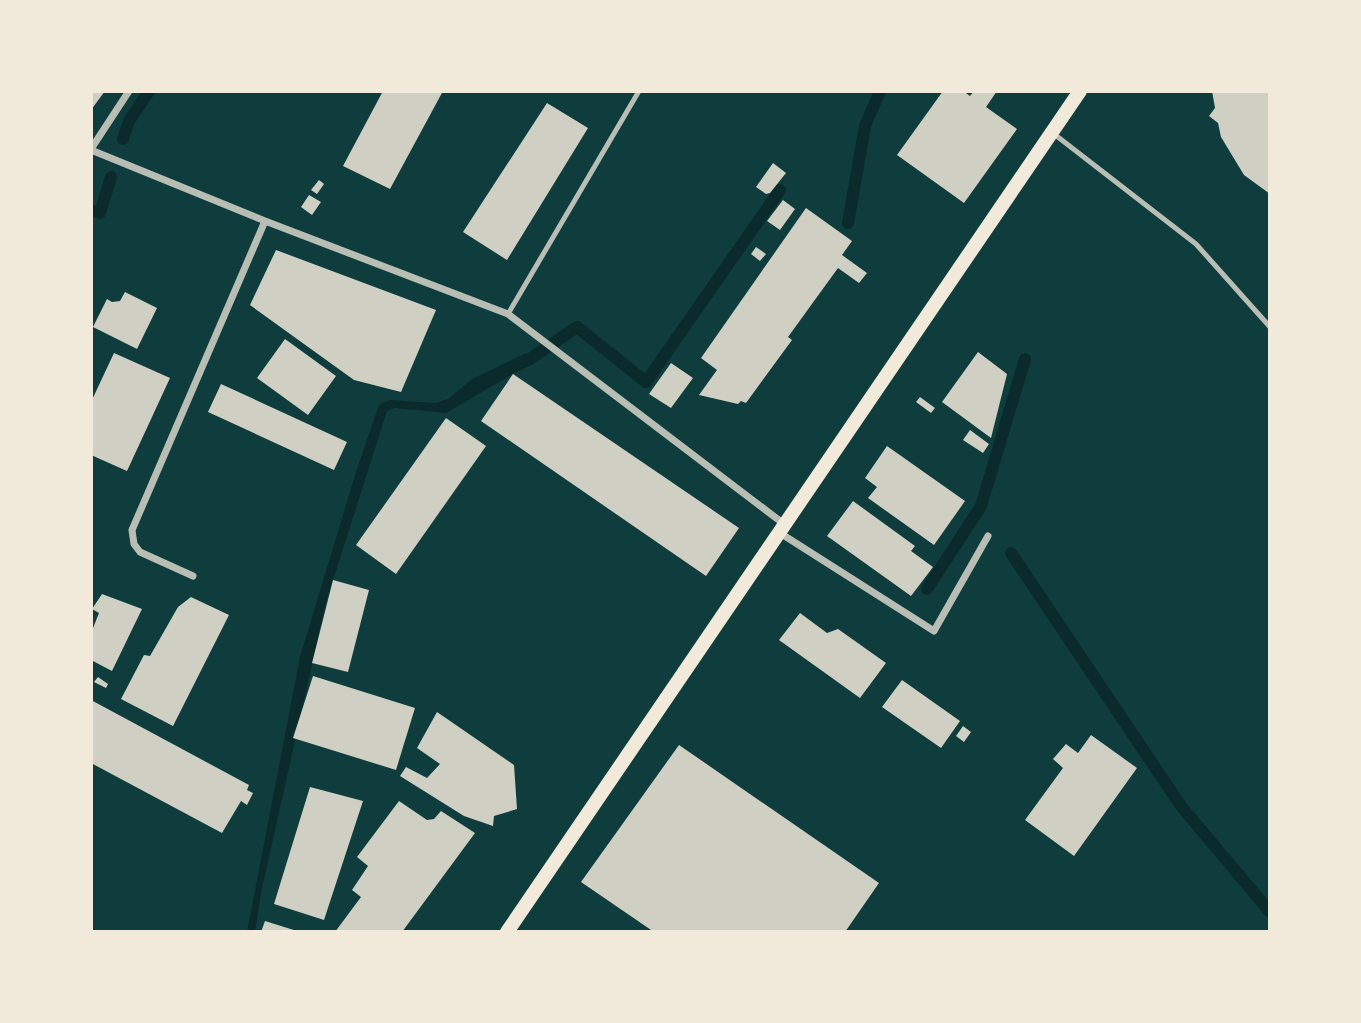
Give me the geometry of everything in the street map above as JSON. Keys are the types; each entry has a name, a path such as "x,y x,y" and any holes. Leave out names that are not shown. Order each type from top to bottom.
{"main road":[{"path":"507,932 1080,91"}],"street":[{"path":"129,91 91,150 265,221 508,314 782,529 934,631 988,537"},
{"path":"193,576 140,552 134,544 132,530 265,221"}],"lane":[{"path":"508,314 639,91"},
{"path":"1052,132 1196,244 1270,327"}],"water":[{"path":"526,353 532,363 446,413 395,408 387,411 326,602 261,893 255,932 247,932 300,657 379,405 390,400 435,403 448,399 472,379"}],"building":[{"path":"91,91 105,91 91,110"},
{"path":"383,91 443,91 390,189 343,166"},
{"path":"943,91 963,91 970,96 974,91 997,91 986,107 1017,129 964,203 897,155"},
{"path":"1212,91 1270,91 1270,194 1244,175 1221,137 1218,123 1209,116 1215,108"},
{"path":"547,103 588,128 507,260 463,232"},
{"path":"773,163 786,173 770,193 766,194 756,187"},
{"path":"319,180 324,184 317,194 311,190"},
{"path":"309,195 321,202 312,215 301,207"},
{"path":"783,200 795,209 780,230 767,221"},
{"path":"806,208 852,241 842,255 867,273 859,283 838,268 788,337 792,340 746,403 741,401 738,404 699,395 717,370 701,358"},
{"path":"756,247 766,254 760,261 751,254"},
{"path":"276,250 436,310 401,392 354,380 250,305"},
{"path":"125,292 157,308 137,349 93,327 107,299 112,302 120,301"},
{"path":"285,339 336,376 308,415 257,378"},
{"path":"978,352 1007,374 991,438 942,402"},
{"path":"114,353 170,378 127,471 91,455 91,402"},
{"path":"671,363 693,378 671,408 649,394"},
{"path":"513,374 739,528 706,576 481,421"},
{"path":"221,384 347,442 334,470 208,412"},
{"path":"920,397 935,408 931,413 916,402"},
{"path":"446,418 486,446 396,574 356,545"},
{"path":"970,430 989,444 983,453 963,440"},
{"path":"887,446 965,501 934,545 868,498 877,487 865,478"},
{"path":"853,501 915,546 911,551 933,567 911,596 827,536"},
{"path":"333,580 369,590 348,672 312,663"},
{"path":"102,594 142,609 112,671 91,660 91,633 99,613 92,609"},
{"path":"191,597 229,615 173,726 121,699 144,655 150,656 178,607"},
{"path":"800,613 827,633 838,629 886,663 860,698 779,640"},
{"path":"313,676 415,708 396,770 293,738"},
{"path":"98,677 108,684 106,688 94,682"},
{"path":"902,680 960,721 941,748 882,707"},
{"path":"91,700 249,785 247,790 253,793 247,805 241,801 222,833 91,763"},
{"path":"437,712 514,765 517,809 494,816 493,826 464,816 400,776 406,767 427,778 440,764 417,748"},
{"path":"963,726 971,732 964,742 956,736"},
{"path":"1091,735 1137,768 1074,856 1025,820 1063,768 1053,759 1066,744 1078,753"},
{"path":"679,745 879,883 845,932 654,932 581,882"},
{"path":"310,787 363,801 324,920 274,904"},
{"path":"399,801 427,820 434,819 441,811 475,833 402,932 335,932 361,897 352,890 368,866 357,857"},
{"path":"265,921 297,931 297,932 261,932"}],"waterway":[{"path":"123,139 129,121 149,91"},
{"path":"848,223 865,126 880,91"},
{"path":"93,211 100,213 111,177"},
{"path":"515,366 577,327 646,382 780,190"},
{"path":"927,589 981,506 1025,359"},
{"path":"1011,553 1181,806 1270,912"}]}
